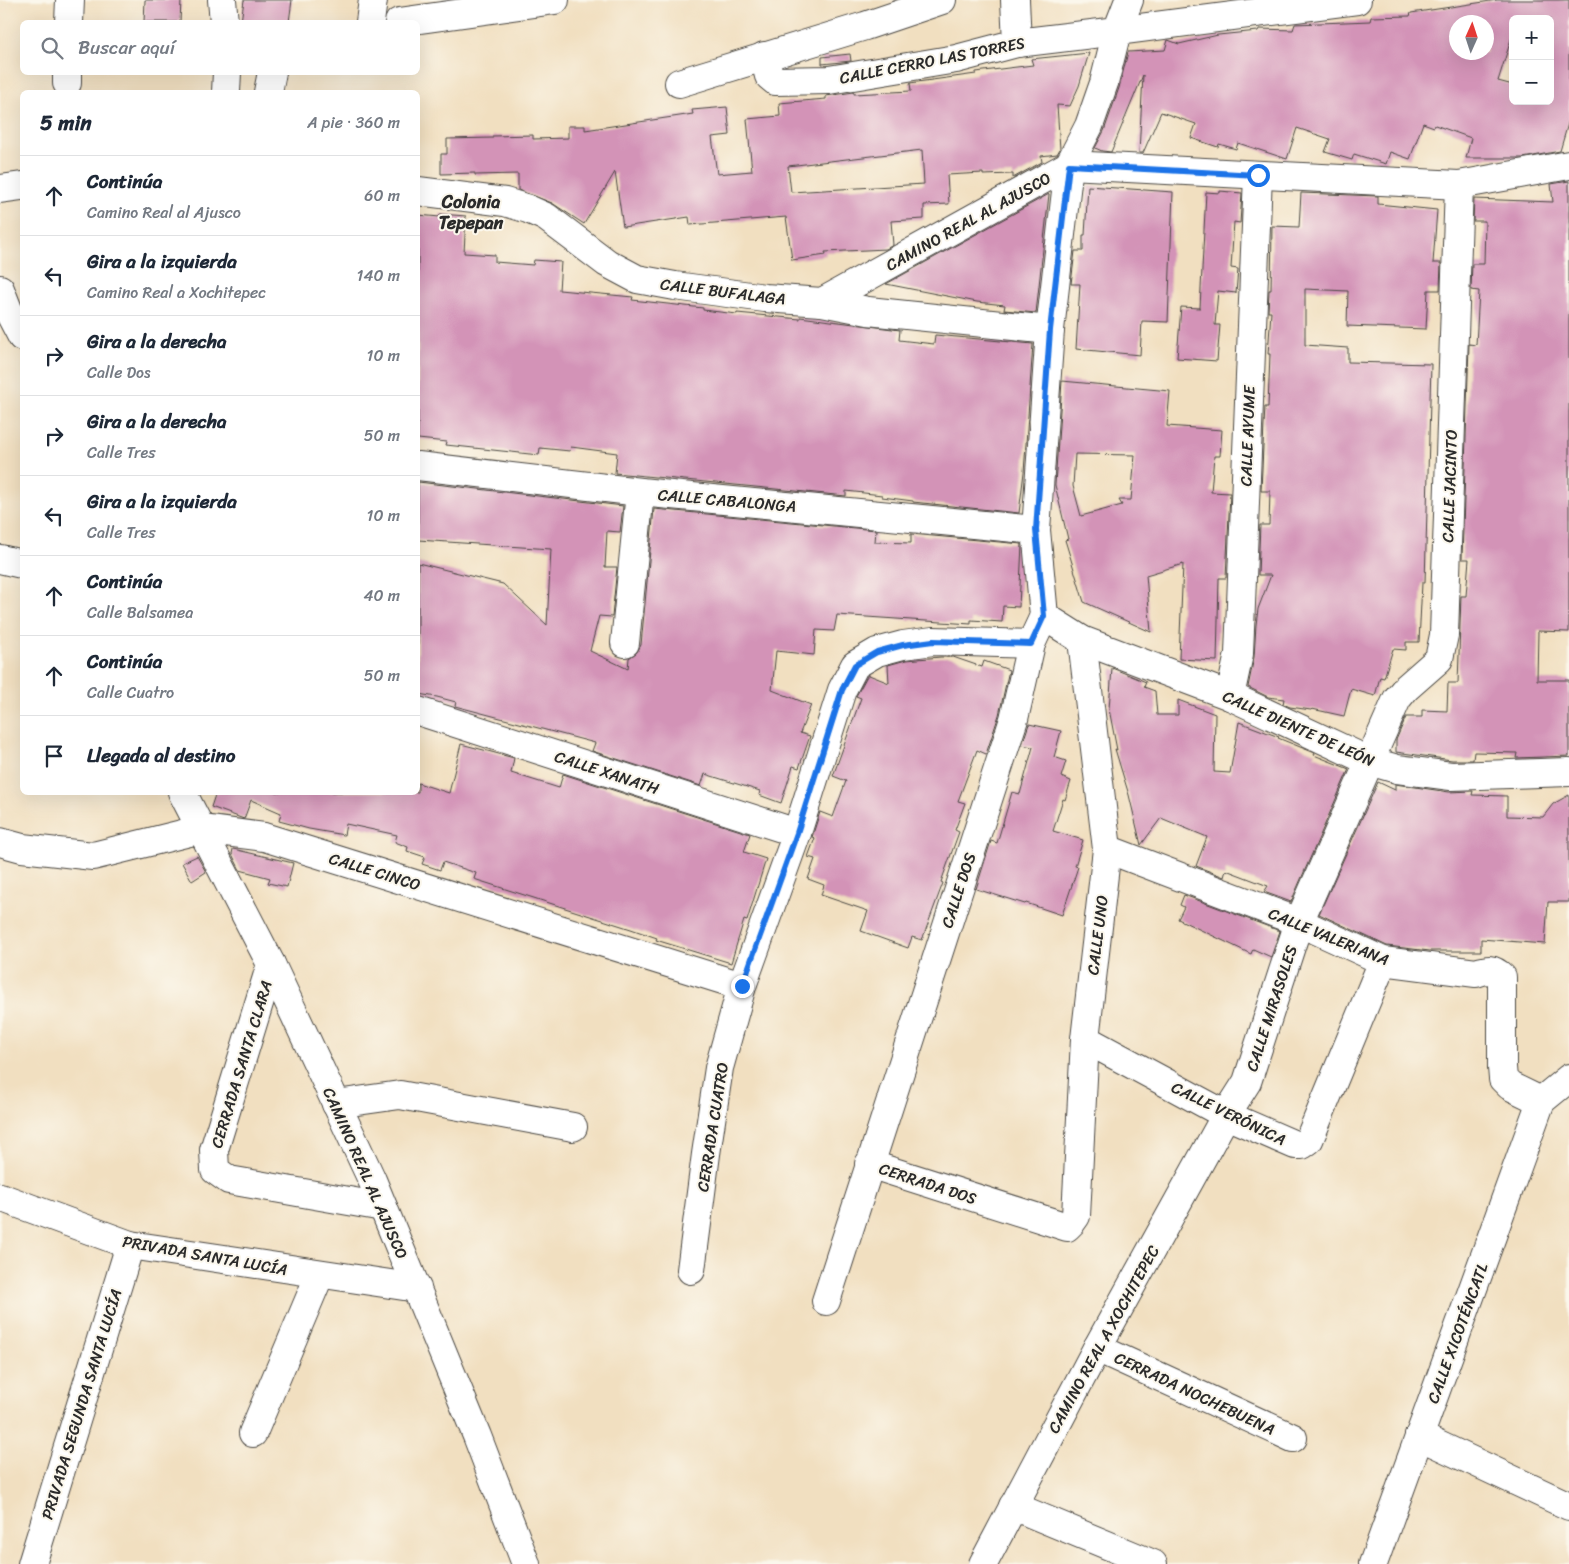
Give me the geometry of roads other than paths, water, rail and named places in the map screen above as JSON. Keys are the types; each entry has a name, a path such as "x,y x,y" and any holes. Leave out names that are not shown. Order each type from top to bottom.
{"street":[{"path":"69,20 70,0"},
{"path":"222,0 224,20"},
{"path":"370,20 374,0"},
{"path":"413,20 554,0"},
{"path":"679,83 865,26 942,0"},
{"path":"1015,0 1017,42"},
{"path":"1044,616 1036,530 1050,330 1069,165 1089,126 1104,83 1117,32 1129,0"},
{"name":"CALLE CERRO LAS TORRES","path":"764,56 769,76 775,81 829,80 956,59 1017,42 1117,32 1215,9 1357,0"},
{"path":"226,90 227,75"},
{"path":"268,90 271,75"},
{"name":"CAMINO REAL AL AJUSCO","path":"822,302 1069,165 1458,185 1569,165"},
{"name":"CALLE AYUME","path":"1230,696 1239,654 1258,175"},
{"name":"CALLE JACINTO","path":"1369,761 1397,699 1406,688 1439,659 1444,636 1458,185"},
{"path":"0,189 20,186"},
{"name":"CALLE BUFALAGA","path":"420,191 505,202 528,209 546,217 607,263 637,279 765,298 822,302 868,311 1050,330"},
{"path":"0,289 20,333"},
{"name":"CALLE CABALONGA","path":"420,466 640,492 1036,530"},
{"path":"625,643 640,492"},
{"path":"0,560 20,564"},
{"name":"CALLE DIENTE DE LEÓN","path":"1044,616 1082,640 1230,696 1369,761 1397,769 1451,776 1569,772"},
{"name":"CALLE DOS","path":"869,1164 1014,719 1031,644 1044,616"},
{"name":"CALLE UNO","path":"1067,1227 1076,1216 1085,1039 1107,849 1082,640"},
{"name":"CERRADA CUATRO","path":"692,1270 719,1068 742,986 797,833 842,690 855,665 877,652 903,645 933,641 1031,644"},
{"name":"CALLE XANATH","path":"420,712 797,833"},
{"name":"CALLE MIRASOLES","path":"1226,1115 1247,1082 1299,922 1369,761"},
{"name":"CAMINO REAL AL AJUSCO","path":"184,795 271,964 383,1207 478,1436 526,1564"},
{"name":"CALLE CINCO","path":"0,842 22,848 94,856 202,829 264,837 742,986"},
{"name":"CALLE VALERIANA","path":"1107,849 1299,922 1383,961 1476,973 1486,970 1496,971 1502,977 1503,1079 1510,1086 1542,1102"},
{"name":"CALLE VERÓNICA","path":"1085,1039 1226,1115 1294,1145 1302,1145 1309,1140 1383,961"},
{"name":"CERRADA SANTA CLARA","path":"271,964 214,1150 215,1170 229,1180 383,1207"},
{"path":"1542,1102 1569,1078"},
{"path":"336,1104 400,1095 573,1127"},
{"name":"CALLE XICOTÉNCATL","path":"1373,1564 1542,1102"},
{"name":"CAMINO REAL A XOCHITEPEC","path":"983,1564 1097,1348 1226,1115"},
{"name":"CERRADA DOS","path":"826,1300 869,1164 1067,1227"},
{"name":"PRIVADA SANTA LUCÍA","path":"0,1197 130,1245 417,1288"},
{"name":"PRIVADA SEGUNDA SANTA LUCÍA","path":"32,1564 130,1245"},
{"path":"253,1433 320,1274"},
{"name":"CERRADA NOCHEBUENA","path":"1097,1348 1292,1438"},
{"path":"1419,1436 1569,1506"},
{"path":"1012,1506 1153,1564"}],"district":[{"name":"Colonia Tepepan","path":"471,212"}]}
